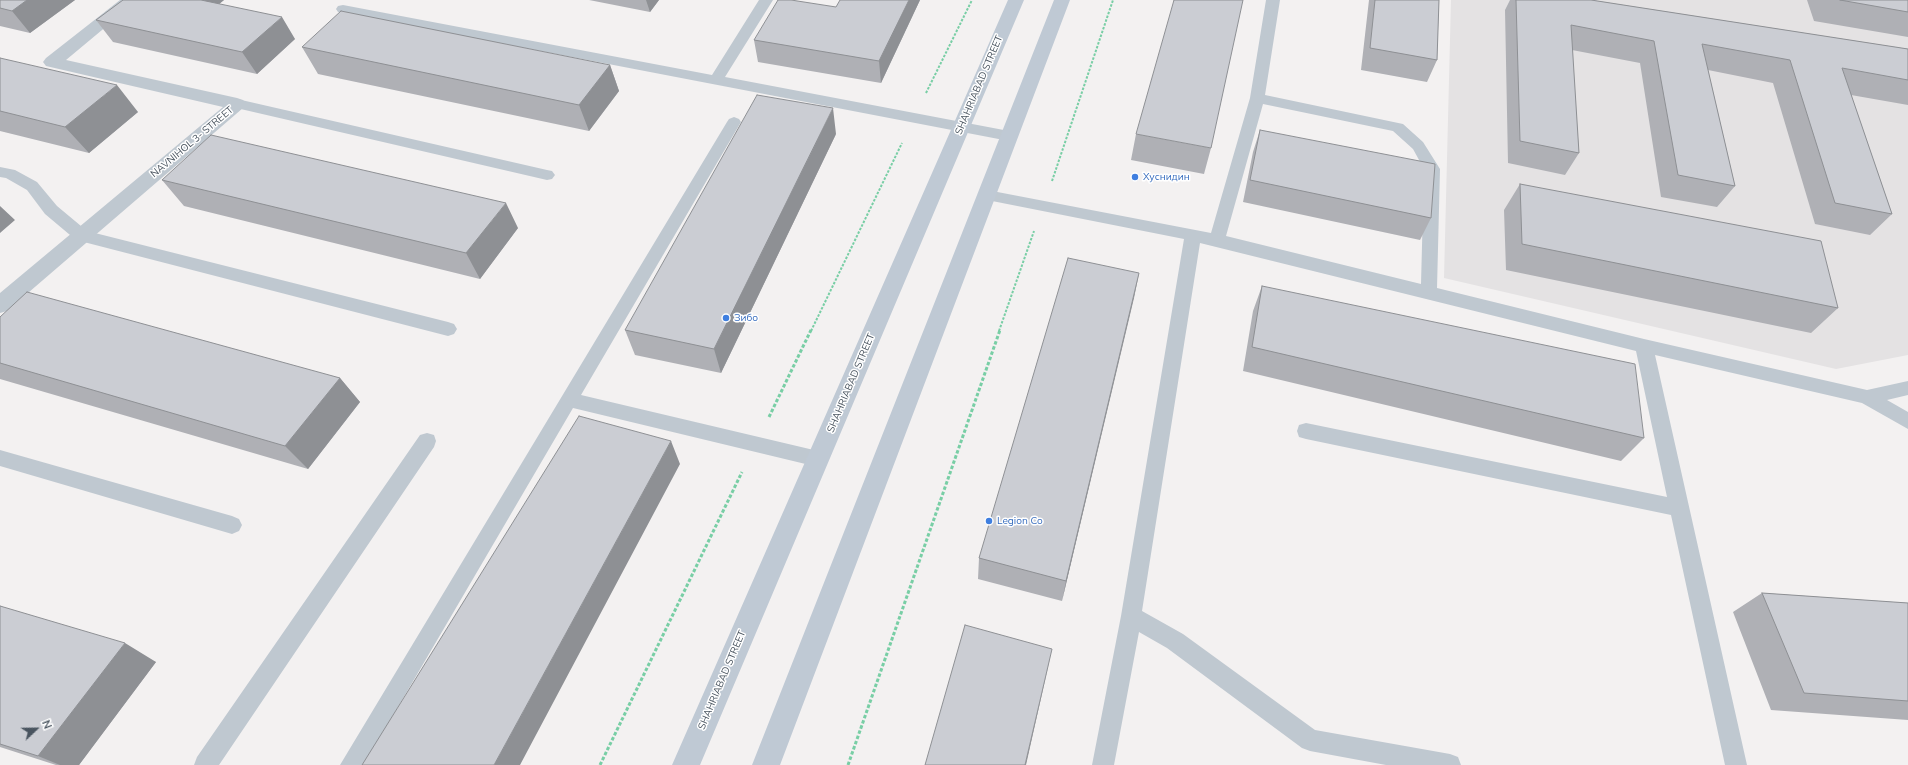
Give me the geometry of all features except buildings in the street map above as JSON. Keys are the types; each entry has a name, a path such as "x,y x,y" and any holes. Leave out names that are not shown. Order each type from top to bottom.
{"main road":[{"name":"SHAHRIABAD STREET","path":"686,765 1016,0"},
{"path":"766,765 1062,0"}],"street":[{"name":"NAVNIHOL 3- STREET","path":"130,0 52,62 237,104"},
{"name":"NAVNIHOL 3- STREET","path":"0,305 237,104"}],"lane":[{"path":"716,80 766,0"},
{"path":"1217,240 1257,98 1273,0"},
{"path":"343,9 1009,136"},
{"path":"1257,98 1398,127 1418,146 1432,169 1429,292"},
{"path":"237,104 547,176"},
{"path":"351,765 734,122"},
{"path":"0,172 10,174 32,186 51,210 82,236 448,329"},
{"path":"987,195 1217,240 1644,346 1867,397 1908,421"},
{"path":"1103,765 1131,616 1192,236"},
{"path":"1644,346 1736,765"},
{"path":"1867,397 1908,388"},
{"path":"568,400 818,459"},
{"path":"1306,431 1679,508"},
{"path":"205,765 428,441"},
{"path":"0,458 232,526"},
{"path":"1131,616 1175,641 1310,740 1450,765"}],"path":[{"path":"600,765 972,0"},
{"path":"848,765 1043,206 1113,0"}],"shaded area":[{"path":"1451,0 1908,0 1908,355 1836,369 1444,278"}],"place":[{"name":"Хуснидин","path":"1135,177"},
{"name":"Зибо","path":"726,318"},
{"name":"Legion Co","path":"989,521"}]}
